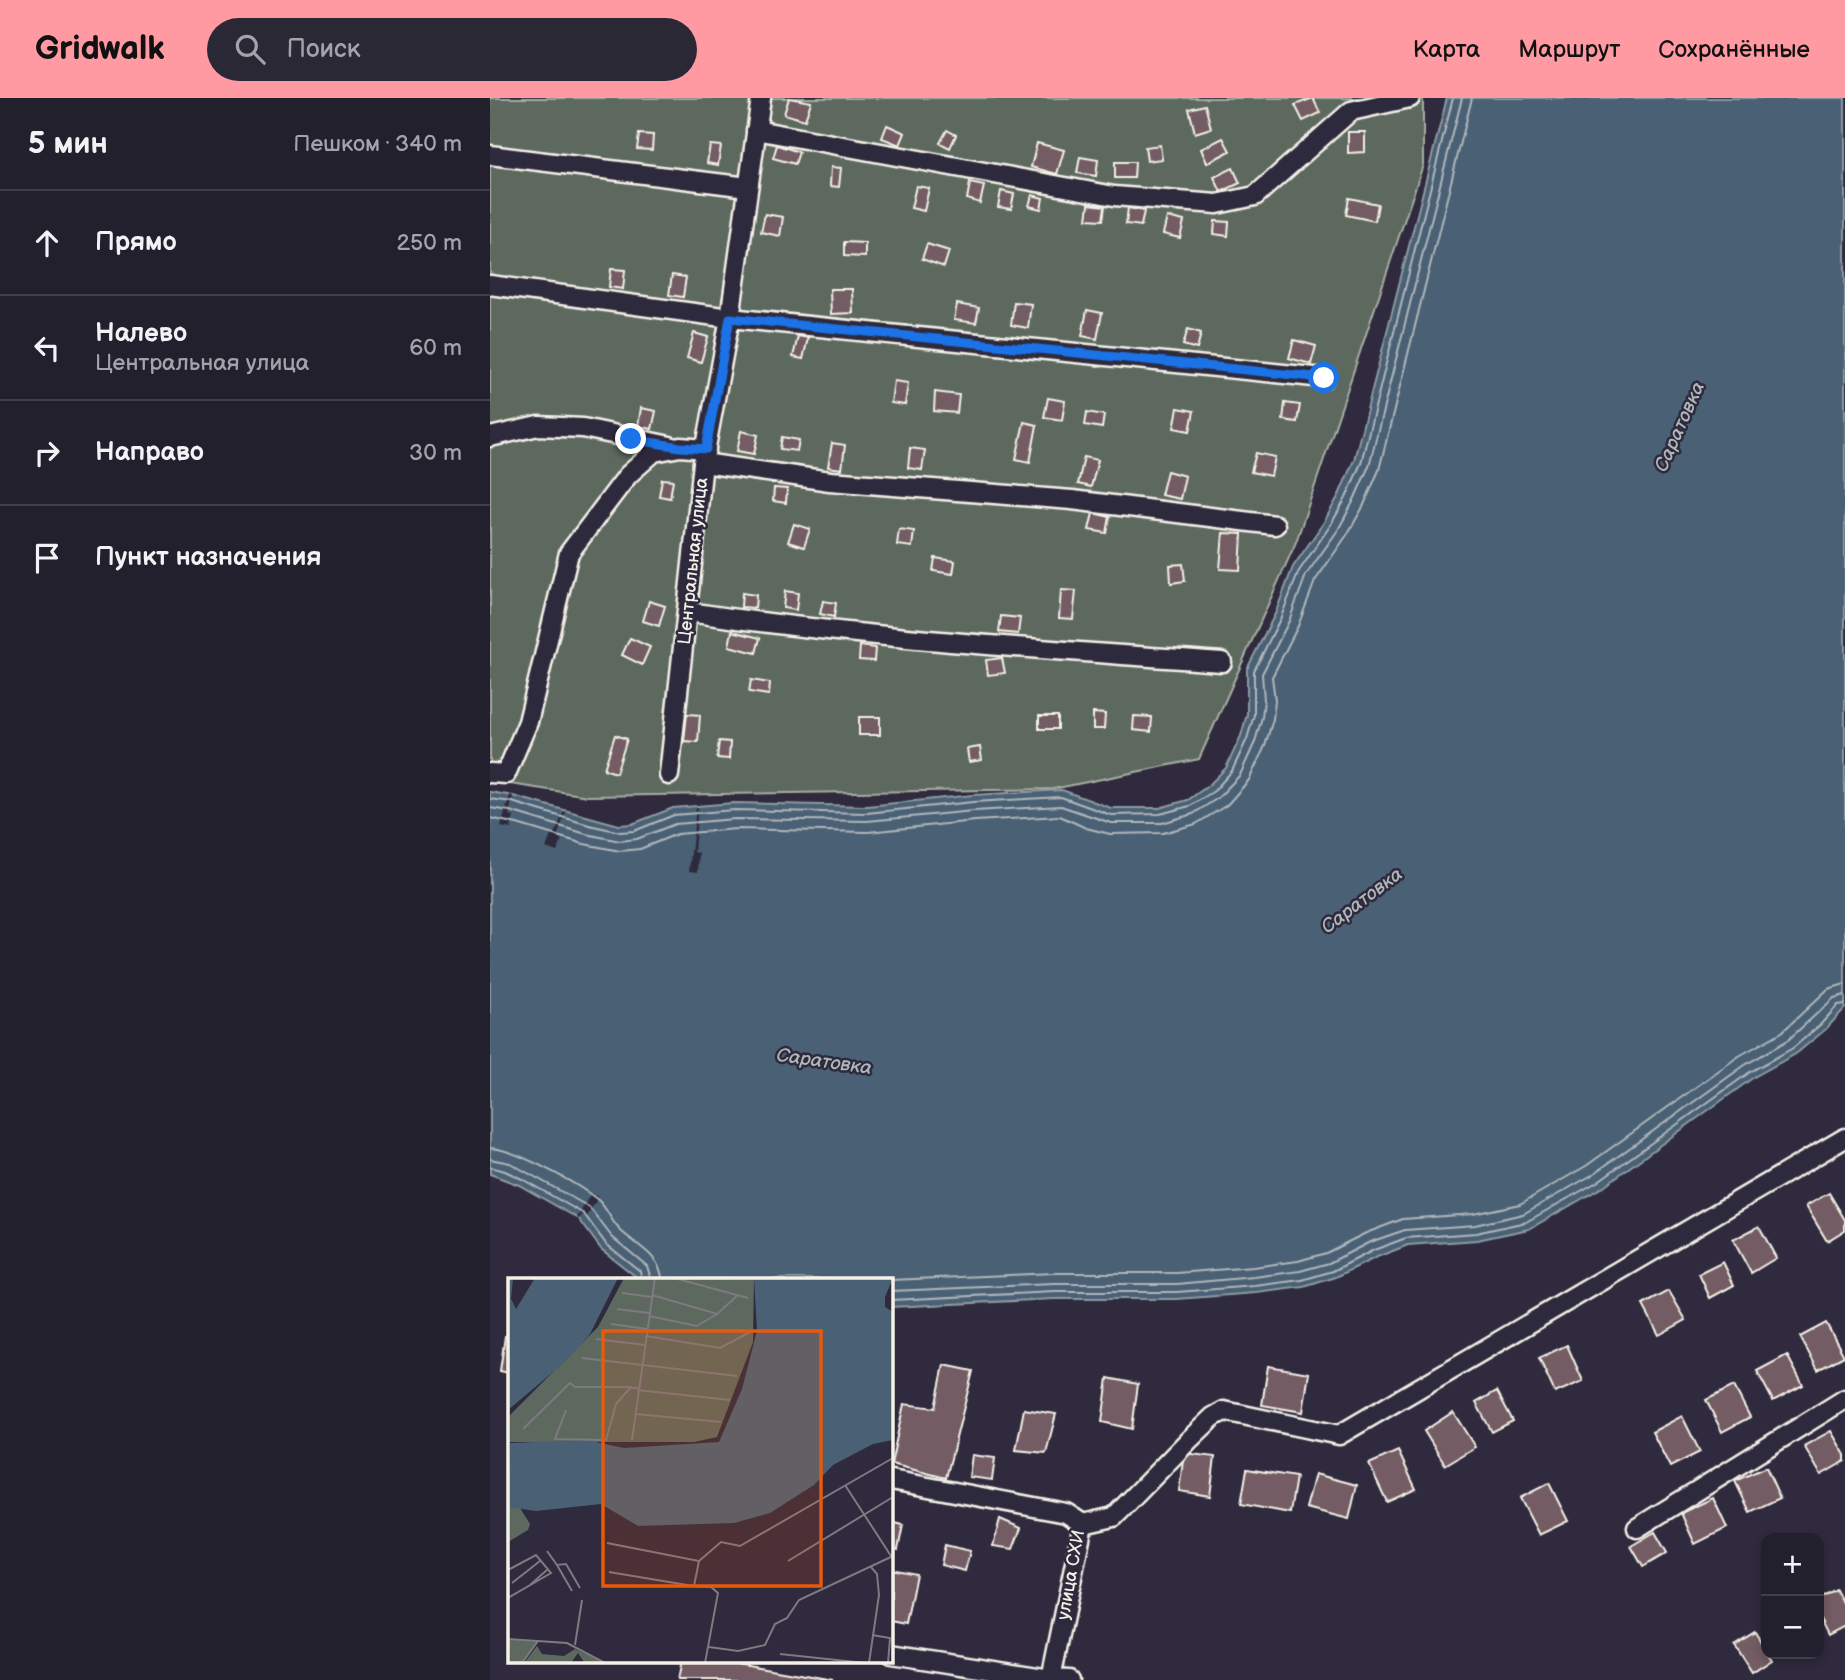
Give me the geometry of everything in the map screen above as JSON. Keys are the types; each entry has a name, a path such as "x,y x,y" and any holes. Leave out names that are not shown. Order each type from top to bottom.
{"street":[{"name":"Центральная улица","path":"669,775 689,612 704,456 730,318 761,98"},
{"path":"756,130 1114,196 1216,204 1255,196 1351,111 1410,98"},
{"path":"490,155 748,187"},
{"path":"490,285 730,318 1324,378"},
{"path":"490,437 538,426 583,428 830,481 1072,500 1275,525"},
{"path":"490,773 506,774 528,722 569,553 628,475 654,452 680,447"},
{"path":"689,612 771,625 917,639 1222,662"},
{"path":"1083,1524 1114,1517 1189,1440 1213,1417 1224,1411 1339,1435 1845,1138"},
{"path":"1637,1528 1845,1399"},
{"name":"улица СХИ","path":"892,1480 1066,1513 1083,1524 1051,1679"},
{"path":"892,1654 1069,1680"}],"green space":[{"path":"490,98 1423,98 1423,165 1296,542 1199,759 1053,789 588,796 490,781"}],"water":[{"name":"Саратовка","path":"1447,98 1845,98 1845,1008 1826,1029 1797,1053 1754,1077 1601,1188 1529,1229 1477,1240 1408,1245 1336,1277 1304,1287 1256,1293 1177,1299 1054,1299 892,1307 892,1278 638,1278 601,1249 579,1219 519,1185 490,1174 490,792 619,825 632,824 673,808 733,803 867,806 973,795 1062,790 1111,808 1159,808 1188,800 1226,768 1241,736 1247,714 1247,669 1275,614 1293,567 1324,522 1354,460"}],"pier":[{"path":"510,795 513,796 509,815 514,816 511,829 501,827"},
{"path":"696,807 694,852 699,853 698,872 689,871"},
{"path":"564,811 566,812 557,837 562,840 557,852 546,848"},
{"path":"591,1193 598,1197 587,1217 582,1215 577,1218"}],"building":[{"path":"789,98 811,102 805,120 784,114"},
{"path":"1313,98 1320,113 1303,121 1295,105"},
{"path":"1205,105 1211,128 1195,133 1189,109"},
{"path":"887,125 905,133 900,145 882,138"},
{"path":"947,130 956,135 950,148 940,143"},
{"path":"1348,132 1365,132 1365,152 1348,153"},
{"path":"639,134 653,135 652,150 637,149"},
{"path":"1223,138 1230,151 1207,163 1201,149"},
{"path":"1037,143 1064,150 1057,174 1031,167"},
{"path":"710,145 721,146 718,165 707,163"},
{"path":"777,145 799,152 795,164 773,158"},
{"path":"1160,145 1162,159 1147,161 1145,147"},
{"path":"1080,157 1098,160 1096,176 1077,173"},
{"path":"1115,162 1135,162 1134,178 1115,178"},
{"path":"831,167 841,168 839,187 830,186"},
{"path":"1233,168 1240,183 1221,192 1214,177"},
{"path":"970,183 984,186 980,203 967,199"},
{"path":"916,186 929,188 924,211 911,208"},
{"path":"1001,191 1014,194 1011,209 998,207"},
{"path":"1032,195 1043,198 1041,209 1029,206"},
{"path":"1349,198 1378,204 1375,221 1346,215"},
{"path":"1089,204 1105,206 1103,220 1087,219"},
{"path":"1128,208 1144,211 1141,226 1126,224"},
{"path":"765,214 783,217 780,236 761,232"},
{"path":"1167,217 1184,221 1180,238 1163,234"},
{"path":"1215,221 1229,222 1228,236 1214,234"},
{"path":"844,242 865,243 865,257 844,256"},
{"path":"927,244 949,251 944,267 922,259"},
{"path":"611,269 625,270 623,289 609,287"},
{"path":"672,275 686,277 683,297 669,295"},
{"path":"830,289 852,289 853,313 831,314"},
{"path":"1014,302 1031,304 1028,328 1011,325"},
{"path":"957,304 979,308 976,323 954,320"},
{"path":"1087,310 1102,313 1097,339 1082,336"},
{"path":"1188,329 1201,333 1197,349 1183,345"},
{"path":"694,333 708,337 701,362 687,358"},
{"path":"798,336 808,338 803,359 793,357"},
{"path":"1294,340 1316,346 1311,364 1289,358"},
{"path":"894,381 908,383 905,405 891,403"},
{"path":"935,392 959,395 957,413 934,411"},
{"path":"1048,398 1065,401 1062,420 1044,417"},
{"path":"1285,403 1300,405 1297,422 1283,420"},
{"path":"641,408 656,411 652,429 638,426"},
{"path":"1178,408 1194,411 1190,431 1174,428"},
{"path":"1087,412 1104,415 1102,428 1085,425"},
{"path":"1024,422 1037,425 1030,462 1016,459"},
{"path":"741,431 758,435 754,454 737,451"},
{"path":"782,437 799,440 797,451 780,449"},
{"path":"832,443 845,445 842,469 828,467"},
{"path":"910,448 925,450 922,470 908,468"},
{"path":"1256,453 1275,457 1271,476 1251,472"},
{"path":"1084,457 1098,460 1091,487 1078,484"},
{"path":"1167,471 1185,476 1180,499 1161,495"},
{"path":"662,479 673,480 670,498 659,496"},
{"path":"774,488 787,489 786,503 773,501"},
{"path":"1093,513 1110,517 1107,533 1089,530"},
{"path":"794,524 810,529 804,547 788,542"},
{"path":"899,529 914,531 912,547 897,545"},
{"path":"1223,533 1242,534 1240,570 1220,569"},
{"path":"935,558 955,561 953,574 933,571"},
{"path":"1183,564 1185,581 1171,583 1170,565"},
{"path":"1061,590 1076,591 1073,619 1059,618"},
{"path":"785,591 798,593 796,610 783,608"},
{"path":"742,593 756,595 755,608 741,607"},
{"path":"649,601 665,606 659,626 643,621"},
{"path":"823,601 836,603 834,617 820,614"},
{"path":"1001,616 1020,618 1018,634 999,632"},
{"path":"732,631 760,638 756,653 729,646"},
{"path":"630,638 650,647 642,665 622,655"},
{"path":"860,646 875,648 874,661 859,660"},
{"path":"1002,658 1005,673 988,675 986,660"},
{"path":"751,680 770,683 769,695 749,692"},
{"path":"1093,713 1105,714 1104,729 1093,729"},
{"path":"687,714 700,715 698,742 684,741"},
{"path":"1039,716 1058,716 1058,729 1039,729"},
{"path":"1134,716 1152,717 1151,732 1133,730"},
{"path":"859,717 880,717 880,735 859,735"},
{"path":"615,735 627,739 616,773 604,769"},
{"path":"719,741 730,742 729,759 717,758"},
{"path":"980,747 982,760 969,762 967,749"},
{"path":"1829,1193 1845,1220 1845,1230 1827,1241 1806,1206"},
{"path":"1759,1226 1776,1258 1751,1273 1733,1240"},
{"path":"1723,1262 1734,1285 1710,1298 1699,1274"},
{"path":"1669,1291 1686,1320 1659,1335 1643,1305"},
{"path":"1826,1323 1844,1356 1818,1370 1800,1337"},
{"path":"505,1336 508,1336 508,1373 500,1371"},
{"path":"1567,1345 1583,1381 1555,1393 1539,1358"},
{"path":"1787,1355 1803,1385 1773,1401 1757,1371"},
{"path":"944,1365 973,1371 946,1478 892,1464 904,1404 935,1408"},
{"path":"1268,1366 1309,1373 1303,1412 1262,1405"},
{"path":"1108,1378 1138,1384 1132,1429 1102,1422"},
{"path":"1734,1386 1750,1417 1722,1432 1706,1400"},
{"path":"1497,1391 1513,1421 1492,1432 1476,1403"},
{"path":"1024,1409 1056,1414 1046,1453 1016,1450"},
{"path":"1453,1412 1475,1447 1445,1465 1424,1431"},
{"path":"1682,1416 1700,1452 1670,1467 1652,1432"},
{"path":"1831,1431 1845,1455 1845,1461 1821,1475 1804,1446"},
{"path":"1398,1451 1416,1489 1387,1502 1369,1464"},
{"path":"1184,1453 1215,1457 1210,1496 1179,1491"},
{"path":"972,1455 995,1458 992,1480 969,1477"},
{"path":"1766,1467 1780,1498 1750,1512 1735,1481"},
{"path":"1247,1469 1296,1477 1290,1513 1241,1504"},
{"path":"1315,1474 1357,1485 1349,1519 1306,1508"},
{"path":"1549,1483 1568,1521 1539,1535 1520,1498"},
{"path":"1713,1498 1727,1528 1695,1544 1681,1513"},
{"path":"1000,1519 1021,1528 1013,1549 993,1546"},
{"path":"892,1522 903,1525 898,1550 892,1548"},
{"path":"1655,1532 1667,1553 1643,1567 1631,1546"},
{"path":"945,1545 970,1551 965,1571 941,1565"},
{"path":"892,1569 916,1574 906,1624 892,1621"},
{"path":"1836,1590 1845,1607 1845,1626 1828,1635 1824,1627 1824,1596"},
{"path":"1755,1632 1761,1642 1761,1659 1772,1660 1752,1673 1734,1645"},
{"path":"681,1662 731,1662 833,1680 677,1680"}],"route":[{"path":"631,439 706,449 730,318 1324,378"}]}
